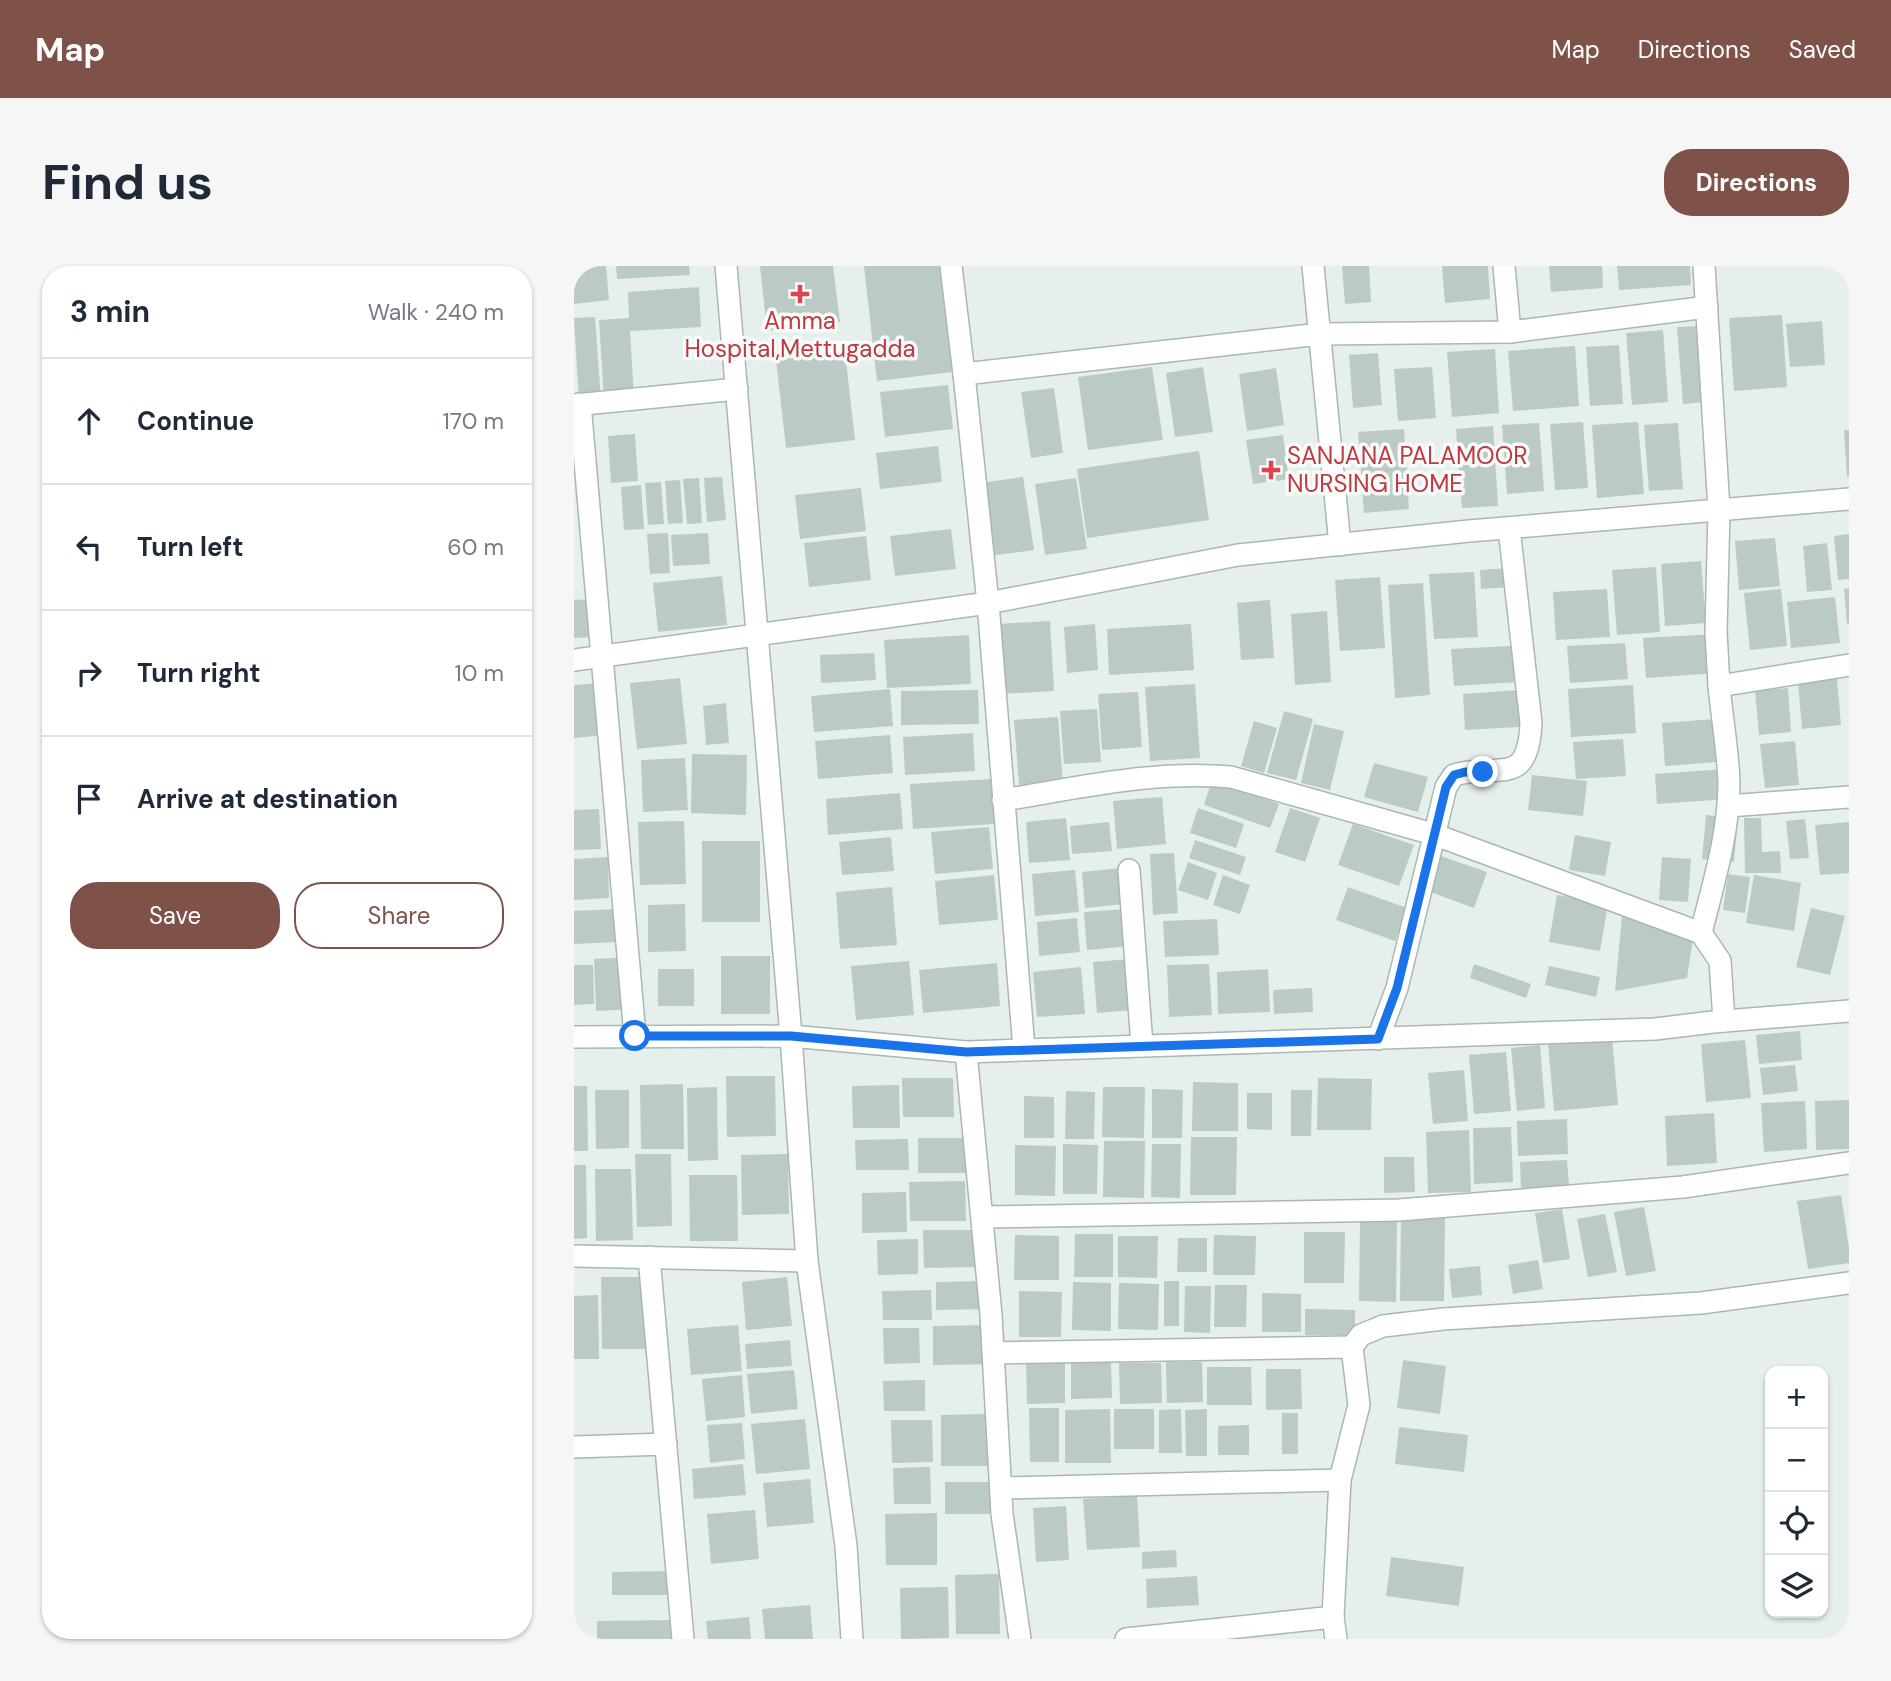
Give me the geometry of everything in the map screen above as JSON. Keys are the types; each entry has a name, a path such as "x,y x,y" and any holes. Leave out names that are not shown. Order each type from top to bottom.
{"street":[{"path":"726,266 791,1036 807,1261 846,1546 852,1639"},
{"path":"951,266 988,603 1024,1049"},
{"path":"1313,266 1340,545"},
{"path":"1504,266 1510,332"},
{"path":"1700,933 1720,858 1729,782 1716,632 1719,510 1704,266"},
{"path":"964,374 1321,334 1510,332 1707,307"},
{"path":"635,1036 577,405 737,389"},
{"path":"574,660 988,603 1238,555 1509,528 1849,499"},
{"path":"1378,1039 1397,988 1446,787 1454,775 1513,768 1524,760 1530,743 1531,723 1509,528"},
{"path":"1719,686 1849,665"},
{"path":"1003,800 1128,780 1209,775 1242,779 1433,834 1700,933 1720,961 1724,1021"},
{"path":"1728,806 1849,797"},
{"path":"1129,870 1143,1046"},
{"path":"574,1037 791,1036 966,1052 1655,1029 1849,1011"},
{"path":"966,1052 993,1353 1002,1514 1020,1639"},
{"path":"982,1217 1399,1210 1683,1187 1849,1163"},
{"path":"574,1256 807,1261"},
{"path":"649,1257 683,1639"},
{"path":"1336,1639 1333,1617 1340,1480 1359,1405 1352,1347 1361,1335 1383,1326 1701,1303 1849,1283"},
{"path":"993,1353 1352,1347"},
{"path":"574,1447 666,1444"},
{"path":"1001,1488 1340,1480"},
{"path":"1126,1639 1333,1617"}],"building":[{"path":"574,266 606,266 609,300 574,304"},
{"path":"616,266 689,266 690,275 617,279"},
{"name":"Amma Hospital,Mettugadda","path":"760,266 833,266 840,322 767,331"},
{"path":"864,266 941,266 953,372 877,381"},
{"path":"1342,266 1369,266 1371,302 1345,304"},
{"path":"1442,266 1488,266 1490,299 1445,303"},
{"path":"1549,266 1602,266 1603,288 1551,292"},
{"path":"1617,266 1690,266 1691,285 1619,290"},
{"path":"699,287 701,327 630,331 634,397 604,399 599,320 629,318 628,292"},
{"path":"1782,315 1787,387 1734,391 1729,318"},
{"path":"595,317 601,400 579,401 574,318"},
{"path":"1822,321 1825,365 1790,367 1786,324"},
{"path":"1701,326 1706,402 1683,404 1677,327"},
{"path":"1663,330 1668,402 1632,405 1626,333"},
{"path":"1619,345 1623,404 1590,406 1586,347"},
{"path":"1575,346 1579,406 1513,411 1508,351"},
{"path":"1495,349 1499,413 1452,417 1447,352"},
{"path":"845,352 855,440 786,448 776,360"},
{"path":"1378,353 1382,405 1353,408 1349,355"},
{"path":"1152,367 1163,440 1088,450 1078,377"},
{"path":"1203,367 1213,432 1175,437 1166,373"},
{"path":"1432,367 1436,418 1398,421 1394,369"},
{"path":"1276,368 1284,425 1247,431 1239,374"},
{"path":"948,385 953,429 885,437 880,392"},
{"path":"1054,388 1063,453 1031,458 1021,392"},
{"path":"1583,422 1588,488 1555,490 1550,424"},
{"path":"1638,422 1644,494 1597,498 1592,425"},
{"path":"1539,423 1544,491 1507,494 1502,425"},
{"path":"1678,423 1683,489 1649,491 1644,425"},
{"path":"1493,426 1498,506 1462,508 1456,429"},
{"path":"1404,429 1409,509 1364,513 1358,432"},
{"path":"1844,430 1849,430 1849,477 1847,477"},
{"path":"635,434 638,481 611,483 608,436"},
{"path":"1283,435 1289,479 1253,484 1246,440"},
{"path":"938,446 942,482 880,489 876,453"},
{"path":"1199,451 1209,520 1087,538 1077,469"},
{"path":"722,477 726,520 707,522 704,478"},
{"path":"1023,477 1034,550 990,556 980,483"},
{"path":"699,478 702,523 687,524 683,479"},
{"path":"1076,478 1087,549 1045,555 1035,484"},
{"path":"680,480 683,523 668,524 665,481"},
{"path":"661,482 664,524 648,525 645,483"},
{"path":"641,485 644,529 624,530 621,487"},
{"path":"861,488 866,531 800,539 795,495"},
{"path":"951,529 956,569 895,576 890,536"},
{"path":"668,533 670,573 650,574 647,534"},
{"path":"708,533 710,564 673,566 671,535"},
{"path":"1849,534 1849,579 1838,580 1834,536"},
{"path":"866,536 871,580 809,587 804,543"},
{"path":"1775,538 1780,586 1739,590 1735,541"},
{"path":"1827,543 1832,590 1807,592 1803,546"},
{"path":"1701,561 1706,623 1665,626 1661,564"},
{"path":"1524,567 1526,586 1481,589 1480,570"},
{"path":"1656,567 1660,632 1617,635 1612,570"},
{"path":"1474,572 1478,637 1434,639 1429,574"},
{"path":"722,576 727,625 658,632 653,583"},
{"path":"1380,577 1385,648 1340,651 1335,580"},
{"path":"1423,583 1430,695 1395,698 1388,585"},
{"path":"1849,588 1849,623 1847,624 1844,589"},
{"path":"1607,589 1610,637 1556,640 1553,592"},
{"path":"1781,589 1787,646 1750,650 1744,593"},
{"path":"1835,597 1840,643 1791,648 1787,602"},
{"path":"592,599 594,637 574,638 574,600"},
{"path":"1270,600 1274,658 1241,660 1237,603"},
{"path":"1327,611 1331,682 1295,685 1291,614"},
{"path":"1050,621 1054,691 1003,694 998,624"},
{"path":"1095,624 1098,670 1067,673 1064,627"},
{"path":"1191,624 1194,670 1109,675 1107,629"},
{"path":"1716,634 1718,673 1646,678 1643,638"},
{"path":"969,635 971,684 887,688 884,640"},
{"path":"1625,643 1628,679 1570,683 1567,646"},
{"path":"1529,645 1532,681 1454,686 1451,649"},
{"path":"874,653 876,680 821,683 820,655"},
{"path":"680,678 687,744 637,749 630,683"},
{"path":"1837,678 1841,725 1802,729 1798,682"},
{"path":"599,683 604,735 574,738 574,685"},
{"path":"1195,684 1200,758 1150,761 1145,687"},
{"path":"1633,685 1636,733 1571,737 1568,689"},
{"path":"1788,688 1791,732 1759,735 1755,691"},
{"path":"890,689 893,726 814,732 811,696"},
{"path":"1532,689 1534,726 1465,730 1463,694"},
{"path":"978,690 979,724 901,725 901,691"},
{"path":"1138,692 1142,747 1102,750 1098,694"},
{"path":"726,703 729,743 706,745 703,706"},
{"path":"1097,709 1101,762 1064,764 1060,711"},
{"path":"1284,711 1313,719 1296,780 1267,773"},
{"path":"1058,717 1063,783 1019,785 1014,720"},
{"path":"1715,719 1718,762 1665,766 1662,723"},
{"path":"1254,721 1277,728 1264,773 1241,766"},
{"path":"1314,724 1344,731 1330,790 1301,783"},
{"path":"973,733 975,771 905,775 903,737"},
{"path":"890,735 893,773 818,779 815,741"},
{"path":"1623,739 1626,776 1576,779 1573,742"},
{"path":"1795,741 1799,785 1765,788 1760,744"},
{"path":"692,754 747,755 746,815 691,813"},
{"path":"685,758 688,810 643,812 641,760"},
{"path":"1374,763 1428,777 1418,812 1364,797"},
{"path":"1726,769 1728,799 1657,804 1655,774"},
{"path":"1532,775 1587,781 1583,816 1528,810"},
{"path":"991,779 994,824 913,829 910,784"},
{"path":"1212,780 1279,804 1270,828 1204,805"},
{"path":"900,793 903,829 828,835 826,799"},
{"path":"1162,797 1166,844 1117,849 1113,801"},
{"path":"1198,808 1244,824 1236,848 1190,833"},
{"path":"1290,808 1320,818 1305,862 1275,852"},
{"path":"599,809 601,849 574,850 574,810"},
{"path":"1706,815 1738,818 1734,862 1702,859"},
{"path":"1066,818 1070,860 1029,863 1026,822"},
{"path":"1744,818 1761,818 1762,852 1780,851 1781,873 1745,873"},
{"path":"1805,819 1809,858 1790,859 1786,821"},
{"path":"684,821 686,884 640,885 638,822"},
{"path":"1109,822 1112,851 1072,854 1070,826"},
{"path":"1849,822 1849,873 1820,875 1815,825"},
{"path":"1353,824 1414,845 1399,886 1338,865"},
{"path":"989,827 993,869 935,874 931,832"},
{"path":"1575,835 1611,842 1605,876 1569,870"},
{"path":"891,837 894,871 842,875 839,842"},
{"path":"1195,840 1246,857 1240,875 1189,858"},
{"path":"702,841 760,841 760,922 702,922"},
{"path":"1174,853 1178,913 1153,915 1150,854"},
{"path":"1438,855 1487,872 1474,908 1425,890"},
{"path":"608,857 609,898 574,900 574,859"},
{"path":"1662,857 1691,859 1688,902 1659,900"},
{"path":"1188,862 1217,873 1208,900 1178,890"},
{"path":"1131,867 1134,903 1085,908 1082,872"},
{"path":"1075,870 1079,912 1035,916 1032,874"},
{"path":"1728,874 1750,877 1745,913 1723,910"},
{"path":"994,875 998,920 939,925 935,881"},
{"path":"1223,875 1250,885 1240,914 1213,905"},
{"path":"1754,875 1801,883 1794,931 1746,923"},
{"path":"892,887 897,945 840,949 836,892"},
{"path":"1348,887 1407,908 1395,941 1336,920"},
{"path":"1557,895 1608,904 1600,951 1549,942"},
{"path":"685,904 686,951 648,952 648,905"},
{"path":"1140,908 1143,945 1087,950 1084,912"},
{"path":"1811,908 1845,916 1830,975 1796,967"},
{"path":"616,909 618,942 574,944 574,911"},
{"path":"1622,916 1694,932 1687,978 1615,991"},
{"path":"1077,918 1080,952 1039,956 1037,922"},
{"path":"1217,919 1219,955 1165,957 1163,921"},
{"path":"721,956 770,956 770,1014 721,1014"},
{"path":"632,957 634,1009 596,1011 594,959"},
{"path":"1144,958 1148,1009 1097,1013 1093,962"},
{"path":"909,961 914,1015 856,1020 851,966"},
{"path":"997,963 1000,1006 923,1013 919,970"},
{"path":"1209,964 1212,1015 1169,1017 1167,965"},
{"path":"1474,964 1531,984 1526,998 1470,978"},
{"path":"574,965 593,965 594,1004 574,1005"},
{"path":"1549,966 1600,977 1596,997 1545,985"},
{"path":"1081,967 1085,1014 1037,1017 1033,972"},
{"path":"658,969 694,969 694,1006 658,1006"},
{"path":"1268,969 1270,1012 1218,1014 1217,972"},
{"path":"1312,988 1313,1012 1274,1014 1273,990"},
{"path":"1800,1031 1802,1060 1759,1064 1756,1035"},
{"path":"1612,1037 1618,1105 1554,1111 1548,1043"},
{"path":"1745,1040 1751,1098 1706,1102 1701,1044"},
{"path":"1540,1045 1545,1108 1517,1111 1511,1048"},
{"path":"1506,1052 1511,1111 1474,1114 1469,1055"},
{"path":"1795,1065 1798,1091 1763,1095 1760,1068"},
{"path":"1464,1070 1468,1121 1433,1124 1428,1073"},
{"path":"726,1076 775,1076 776,1136 727,1137"},
{"path":"902,1078 953,1078 954,1117 903,1117"},
{"path":"1318,1078 1372,1079 1371,1130 1317,1130"},
{"path":"1193,1082 1238,1083 1238,1131 1192,1131"},
{"path":"683,1084 684,1149 641,1149 640,1085"},
{"path":"899,1085 900,1128 853,1128 852,1086"},
{"path":"574,1086 587,1086 588,1151 574,1151"},
{"path":"717,1087 718,1160 688,1161 687,1088"},
{"path":"1103,1087 1145,1087 1144,1138 1102,1137"},
{"path":"1152,1089 1183,1090 1182,1138 1152,1138"},
{"path":"595,1090 629,1090 629,1148 596,1149"},
{"path":"1291,1090 1312,1090 1311,1136 1291,1136"},
{"path":"1066,1091 1095,1092 1094,1139 1065,1139"},
{"path":"1247,1093 1272,1093 1272,1130 1247,1129"},
{"path":"1024,1096 1054,1097 1054,1138 1024,1138"},
{"path":"1849,1100 1849,1149 1816,1150 1815,1101"},
{"path":"1805,1101 1807,1149 1764,1152 1761,1103"},
{"path":"1714,1113 1717,1163 1667,1166 1665,1116"},
{"path":"1567,1119 1568,1154 1518,1156 1517,1121"},
{"path":"1511,1127 1513,1182 1474,1184 1473,1128"},
{"path":"1469,1130 1471,1192 1428,1193 1426,1132"},
{"path":"1191,1137 1237,1137 1236,1195 1190,1195"},
{"path":"918,1138 965,1138 966,1173 918,1173"},
{"path":"908,1139 909,1170 856,1170 855,1140"},
{"path":"1104,1141 1145,1141 1144,1198 1103,1197"},
{"path":"1063,1144 1098,1145 1097,1194 1063,1194"},
{"path":"1152,1144 1181,1144 1180,1198 1151,1197"},
{"path":"1015,1145 1056,1146 1055,1196 1015,1195"},
{"path":"635,1154 671,1154 672,1226 637,1227"},
{"path":"788,1154 789,1214 742,1215 741,1155"},
{"path":"1384,1157 1414,1157 1415,1192 1384,1193"},
{"path":"1567,1160 1569,1186 1521,1188 1520,1162"},
{"path":"574,1165 586,1165 587,1238 574,1239"},
{"path":"595,1169 631,1169 633,1240 596,1241"},
{"path":"689,1175 737,1175 738,1241 690,1241"},
{"path":"965,1181 966,1221 910,1221 909,1182"},
{"path":"906,1192 907,1232 862,1233 862,1193"},
{"path":"1841,1195 1849,1263 1808,1269 1797,1201"},
{"path":"1644,1207 1656,1271 1626,1276 1614,1212"},
{"path":"1562,1209 1570,1259 1543,1263 1535,1213"},
{"path":"1401,1213 1445,1213 1444,1301 1400,1301"},
{"path":"1605,1214 1617,1272 1588,1277 1577,1219"},
{"path":"1360,1219 1397,1219 1396,1302 1359,1301"},
{"path":"923,1230 974,1230 975,1267 924,1268"},
{"path":"1304,1232 1345,1232 1344,1283 1304,1283"},
{"path":"1075,1234 1113,1234 1113,1277 1074,1277"},
{"path":"1015,1235 1059,1236 1059,1280 1014,1280"},
{"path":"1214,1235 1256,1236 1255,1275 1213,1275"},
{"path":"1118,1236 1158,1236 1157,1278 1118,1277"},
{"path":"1178,1238 1207,1238 1207,1272 1177,1272"},
{"path":"918,1239 918,1274 878,1275 877,1240"},
{"path":"1538,1260 1543,1289 1513,1294 1508,1265"},
{"path":"1480,1266 1482,1295 1452,1298 1449,1269"},
{"path":"601,1277 646,1277 648,1349 602,1349"},
{"path":"787,1277 792,1326 746,1330 742,1282"},
{"path":"984,1281 984,1309 936,1310 936,1282"},
{"path":"1164,1281 1179,1281 1179,1326 1164,1326"},
{"path":"1073,1282 1111,1283 1111,1331 1072,1330"},
{"path":"1119,1283 1159,1284 1158,1330 1118,1329"},
{"path":"1215,1285 1247,1285 1246,1327 1214,1327"},
{"path":"1185,1286 1211,1286 1210,1333 1184,1332"},
{"path":"931,1290 932,1320 883,1320 882,1291"},
{"path":"1019,1291 1062,1292 1061,1337 1019,1337"},
{"path":"1262,1293 1301,1294 1301,1332 1262,1332"},
{"path":"598,1295 599,1359 574,1359 574,1296"},
{"path":"1305,1309 1355,1310 1355,1335 1305,1335"},
{"path":"738,1325 742,1371 691,1375 687,1329"},
{"path":"999,1325 999,1364 933,1365 933,1326"},
{"path":"883,1328 919,1328 920,1363 884,1364"},
{"path":"790,1340 792,1366 747,1369 745,1344"},
{"path":"1026,1360 1065,1360 1065,1403 1027,1404"},
{"path":"1403,1360 1446,1366 1440,1414 1397,1408"},
{"path":"1166,1362 1202,1362 1203,1402 1167,1403"},
{"path":"1071,1363 1111,1363 1112,1398 1071,1399"},
{"path":"1119,1363 1161,1363 1162,1403 1120,1404"},
{"path":"1207,1367 1251,1367 1252,1405 1207,1405"},
{"path":"1266,1369 1301,1369 1302,1409 1266,1410"},
{"path":"794,1370 798,1409 751,1414 747,1374"},
{"path":"742,1375 745,1417 706,1421 702,1379"},
{"path":"925,1380 925,1411 884,1411 883,1381"},
{"path":"1029,1408 1059,1408 1059,1462 1030,1462"},
{"path":"1110,1409 1111,1463 1065,1463 1065,1410"},
{"path":"1114,1409 1154,1409 1154,1449 1114,1449"},
{"path":"1181,1409 1182,1453 1159,1453 1159,1410"},
{"path":"1207,1409 1207,1456 1186,1456 1185,1410"},
{"path":"1282,1413 1298,1413 1298,1454 1282,1454"},
{"path":"988,1414 989,1466 941,1466 941,1415"},
{"path":"805,1419 810,1469 756,1474 751,1424"},
{"path":"891,1420 932,1420 933,1462 892,1463"},
{"path":"742,1423 745,1459 710,1463 707,1425"},
{"path":"1249,1425 1249,1455 1218,1455 1218,1426"},
{"path":"1399,1427 1468,1435 1464,1472 1395,1464"},
{"path":"743,1464 746,1495 694,1499 692,1469"},
{"path":"930,1467 931,1504 894,1504 893,1468"},
{"path":"810,1479 814,1523 767,1527 763,1483"},
{"path":"945,1482 997,1482 998,1514 945,1514"},
{"path":"1137,1496 1140,1547 1087,1550 1083,1499"},
{"path":"1066,1506 1069,1560 1036,1562 1033,1508"},
{"path":"755,1510 759,1559 711,1564 707,1514"},
{"path":"937,1513 937,1565 886,1565 885,1514"},
{"path":"1176,1550 1177,1567 1142,1569 1142,1552"},
{"path":"1391,1557 1464,1567 1459,1606 1386,1596"},
{"path":"675,1571 676,1595 612,1595 612,1572"},
{"path":"999,1574 1000,1634 956,1634 955,1575"},
{"path":"1197,1576 1199,1605 1147,1608 1146,1579"},
{"path":"948,1587 949,1638 901,1639 900,1588"},
{"path":"810,1605 813,1639 765,1639 762,1609"},
{"path":"749,1617 751,1639 708,1639 706,1621"},
{"path":"673,1620 673,1639 597,1639 597,1621"}],"place":[{"name":"Amma Hospital,Mettugadda","path":"800,294"},
{"name":"SANJANA PALAMOOR NURSING HOME","path":"1271,470"}],"route":[{"path":"635,1036 791,1036 966,1052 1378,1039 1397,988 1446,787 1454,775 1483,772"}]}
